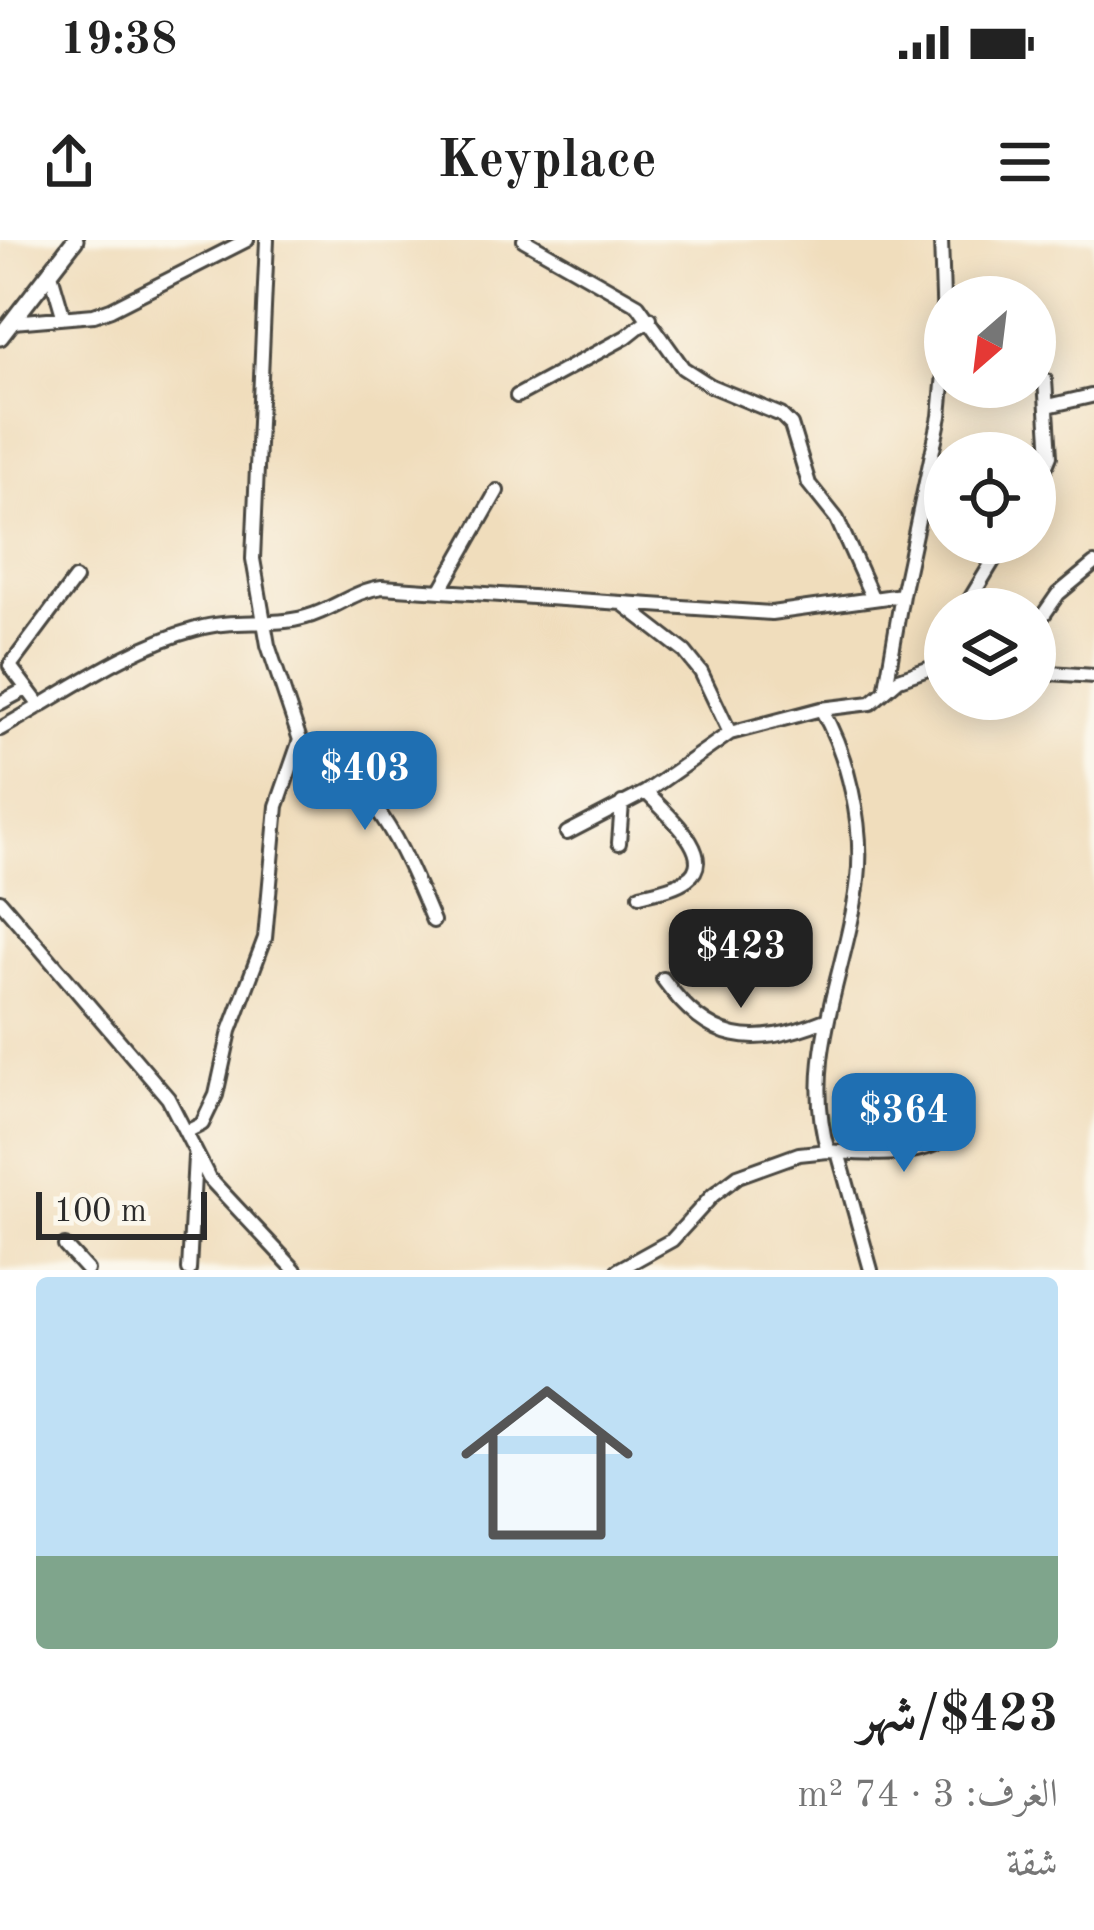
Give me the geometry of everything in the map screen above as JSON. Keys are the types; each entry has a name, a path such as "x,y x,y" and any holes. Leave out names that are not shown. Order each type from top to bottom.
{"main road":[{"path":"0,337 76,240"}],"street":[{"path":"13,322 94,315 247,240"},
{"path":"267,240 253,539 274,668 300,740 362,787 409,864 433,921"},
{"path":"524,240 622,292 650,318 683,368 711,386 782,415 791,425 808,484 837,519 872,597"},
{"path":"941,240 942,276"},
{"path":"51,274 63,315"},
{"path":"517,396 626,337 650,318"},
{"path":"1056,404 1091,396"},
{"path":"886,687 941,408"},
{"path":"440,591 497,491"},
{"path":"1056,597 1094,563"},
{"path":"40,706 10,666 75,579"},
{"path":"0,729 88,677 174,635 230,621 301,619 364,589 771,613 902,596"},
{"path":"622,604 685,652 701,672 730,733"},
{"path":"567,833 646,792 730,733 820,709 871,703 886,687 924,670"},
{"path":"1056,673 1094,676"},
{"path":"0,703 26,689"},
{"path":"820,709 845,771 859,845 849,925 825,1021 821,1129 833,1151 871,1270"},
{"path":"188,1131 202,1124 209,1113 230,1031 260,958 277,806 300,740"},
{"path":"640,896 686,880 696,870 698,856 684,833 646,792"},
{"path":"619,843 622,803"},
{"path":"0,901 169,1098 209,1178 296,1270"},
{"path":"663,980 692,1016 730,1034 769,1036 825,1021"},
{"path":"618,1270 672,1240 713,1195 738,1176 799,1154 914,1150 948,1139 956,1129"},
{"path":"189,1270 195,1155"},
{"path":"65,1246 87,1270"}],"green space":[{"path":"914,1113 918,1127 936,1120 942,1128 904,1139 860,1143 836,1137 822,1123 823,1115 849,1121"}]}
